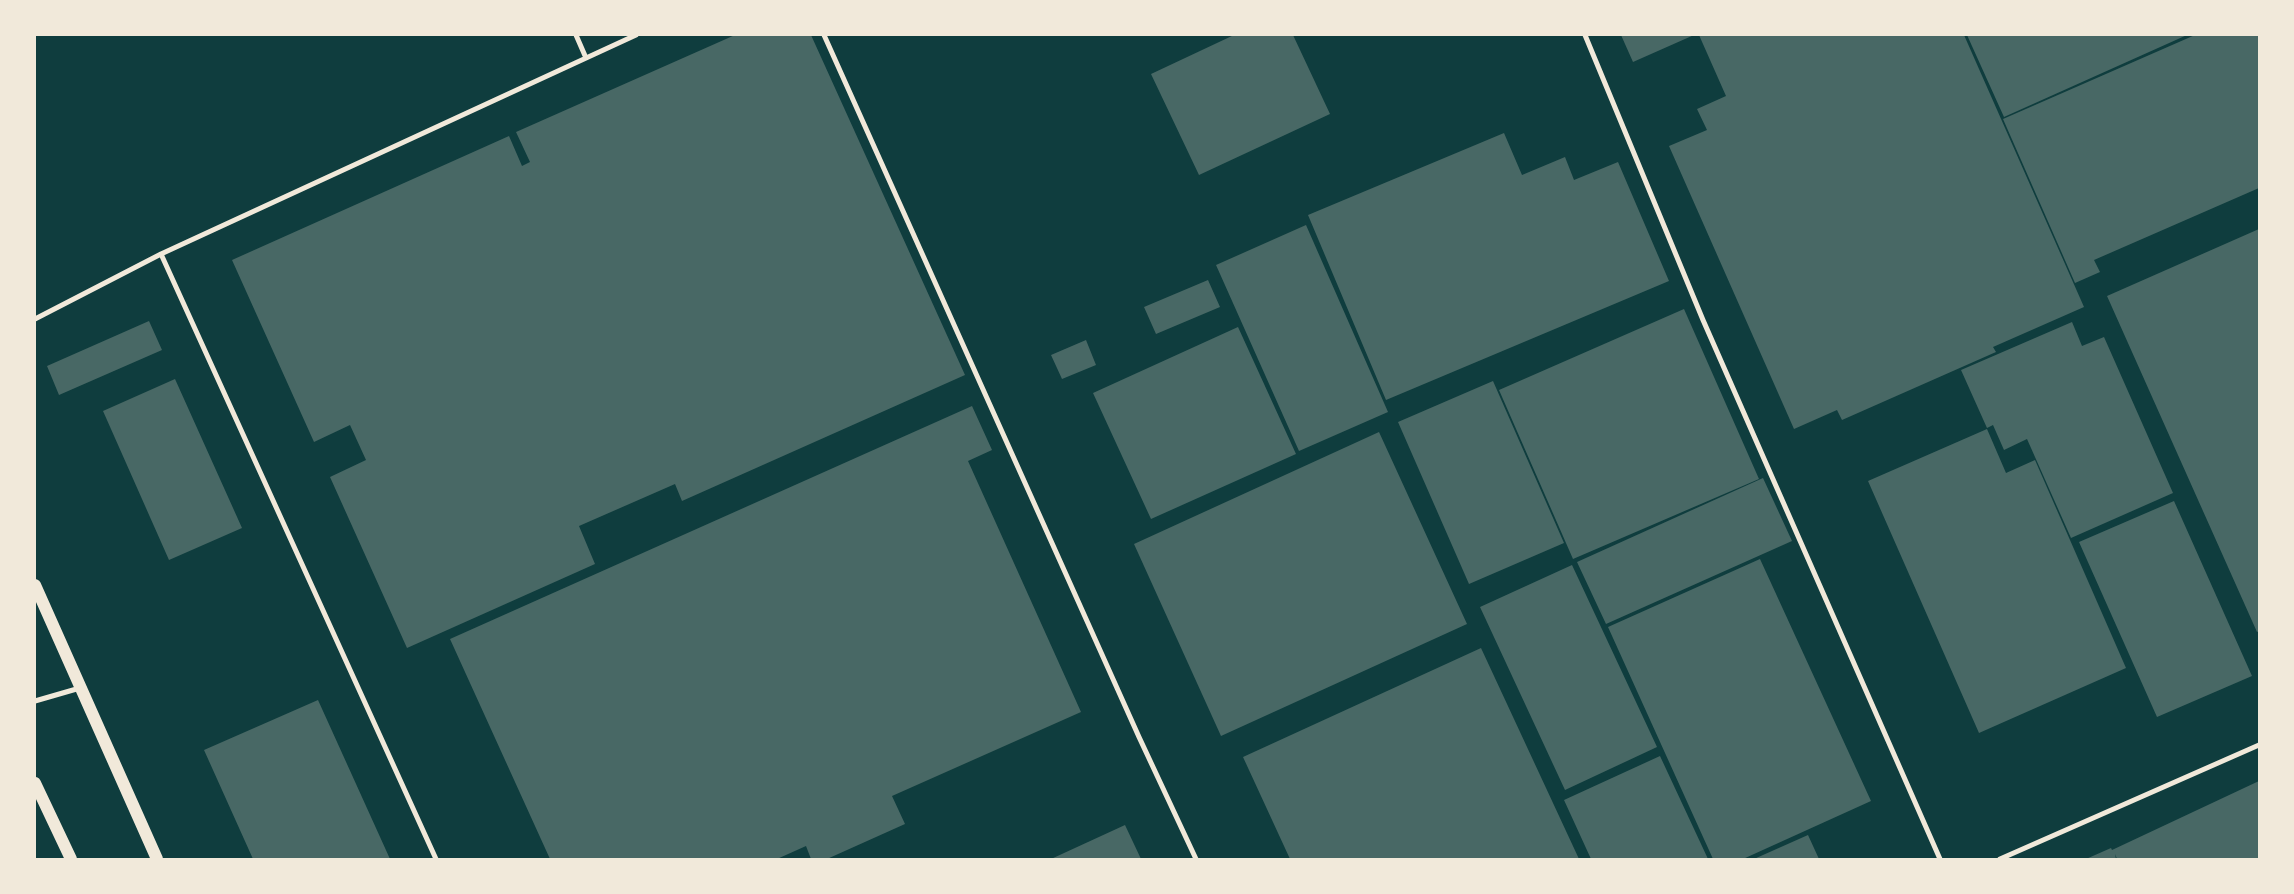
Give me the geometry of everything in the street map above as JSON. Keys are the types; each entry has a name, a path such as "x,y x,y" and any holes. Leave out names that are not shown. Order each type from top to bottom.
{"main road":[{"path":"35,585 157,859"},
{"path":"35,783 71,859"}],"street":[{"path":"576,35 586,58"},
{"path":"35,318 161,254 636,35"},
{"path":"824,35 1135,728 1196,859"},
{"path":"1585,35 1703,320 1940,859"},
{"path":"161,254 436,859"},
{"path":"35,700 81,688"},
{"path":"2000,859 2259,745"}],"building":[{"path":"735,35 811,35 965,375 682,501 675,484 579,526 595,564 407,648 330,477 366,460 350,425 314,442 232,260 509,136 522,166 530,162 516,132"},
{"path":"1234,35 1293,35 1330,114 1199,175 1151,74"},
{"path":"1621,35 1694,35 1633,62"},
{"path":"1699,35 1964,35 2084,307 1993,347 1996,352 1842,420 1837,410 1794,429 1669,146 1707,130 1697,109 1726,96"},
{"path":"1967,35 2187,35 2004,117"},
{"path":"2195,35 2259,35 2259,188 2094,260 2100,272 2075,283 2003,119"},
{"path":"1504,133 1522,175 1565,157 1574,180 1618,162 1669,281 1386,400 1308,215"},
{"path":"1306,225 1388,412 1299,451 1216,265"},
{"path":"2259,229 2259,631 2257,632 2107,296"},
{"path":"1208,280 1220,307 1156,334 1144,307"},
{"path":"1684,309 1759,479 1573,559 1499,390"},
{"path":"149,321 162,350 59,395 47,366"},
{"path":"2072,322 2082,346 2104,337 2173,493 2071,538 2027,439 2004,450 1993,425 1987,428 1961,370"},
{"path":"1238,327 1296,454 1151,519 1093,393"},
{"path":"1086,340 1096,365 1062,379 1051,355"},
{"path":"175,379 242,528 169,560 103,411"},
{"path":"1493,381 1564,543 1469,584 1398,422"},
{"path":"972,406 992,450 968,461 1081,712 892,796 905,824 827,859 811,859 806,846 777,859 550,859 450,639"},
{"path":"1987,429 2006,473 2035,460 2126,668 1979,733 1868,481"},
{"path":"1379,432 1467,624 1221,736 1134,544"},
{"path":"1763,478 1792,541 1606,624 1577,562"},
{"path":"2174,501 2252,676 2157,717 2079,542"},
{"path":"1760,559 1871,801 1743,859 1713,859 1608,627"},
{"path":"1572,565 1657,747 1565,790 1480,607"},
{"path":"1481,648 1579,859 1290,859 1243,757"},
{"path":"318,700 390,859 253,859 204,750"},
{"path":"1660,756 1708,859 1591,859 1564,800"},
{"path":"2259,781 2259,859 2117,859 2115,854 2116,859 2086,859 2111,848 2112,850"},
{"path":"1125,825 1141,859 1051,859"},
{"path":"1808,835 1819,859 1754,859"}]}
